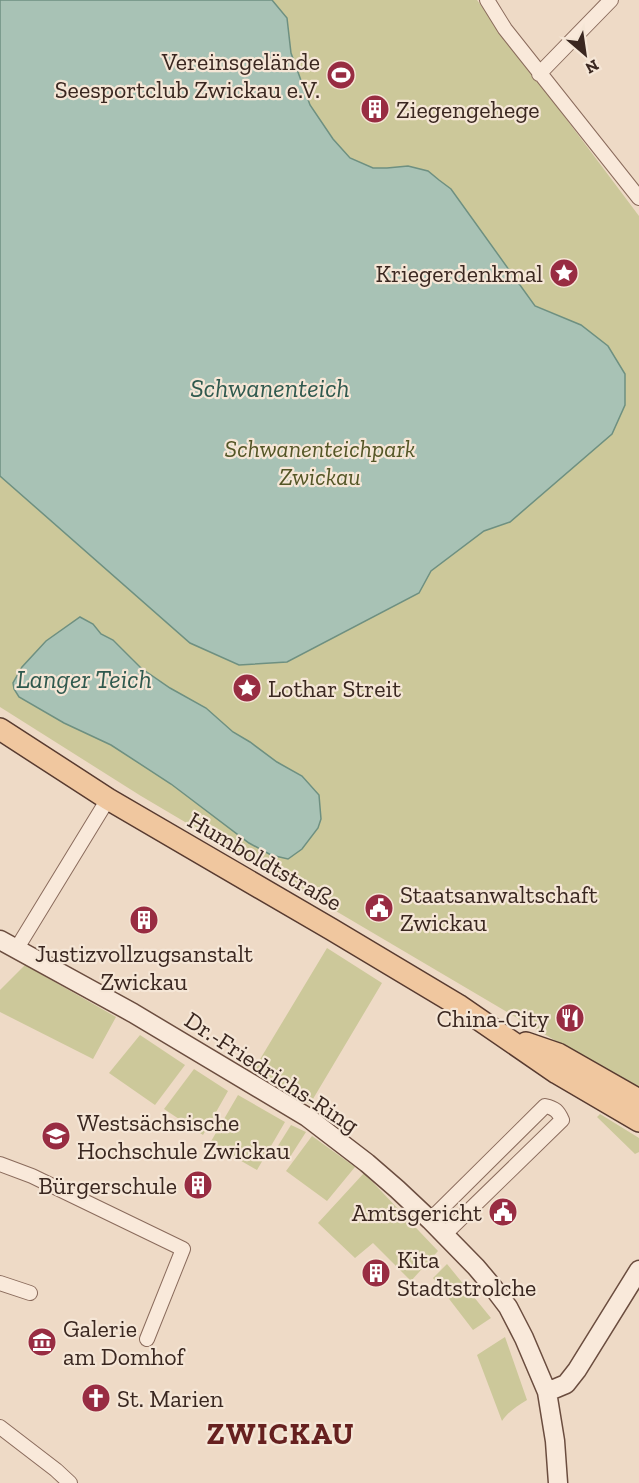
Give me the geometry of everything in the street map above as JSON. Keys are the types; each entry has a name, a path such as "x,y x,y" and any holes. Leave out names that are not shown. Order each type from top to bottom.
{"main road":[{"name":"Humboldtstraße","path":"0,729 108,799 458,1005 566,1079 639,1120"},
{"name":"Dr.-Friedrichs-Ring","path":"0,940 143,1019 307,1117 372,1167 445,1234 476,1267 507,1307 524,1338 547,1392 555,1441 558,1483"},
{"name":"Humboldtstraße","path":"505,1036 558,1054 639,1100"},
{"path":"547,1392 566,1384 578,1370 639,1270"}],"street":[{"path":"487,0 505,29 539,74 639,198"},
{"path":"539,74 611,0"},
{"path":"17,948 108,799"},
{"path":"430,1220 545,1106 559,1113 562,1120 445,1234"},
{"path":"0,1164 32,1176 183,1249 147,1339"},
{"path":"0,1283 30,1293"},
{"path":"0,1427 70,1483"}],"green space":[{"name":"Schwanenteichpark Zwickau","path":"0,0 477,0 639,216 639,1090 141,796 0,707"},
{"path":"327,948 382,983 310,1104 253,1071"},
{"path":"25,965 116,1017 93,1059 0,1012 0,990"},
{"path":"140,1035 185,1065 155,1105 109,1073"},
{"path":"194,1069 228,1091 203,1135 164,1109"},
{"path":"238,1095 285,1122 257,1170 210,1143"},
{"path":"600,1114 639,1138 639,1152 635,1154 597,1117"},
{"path":"291,1125 306,1132 290,1157 276,1149"},
{"path":"312,1136 355,1167 327,1201 286,1171"},
{"path":"364,1173 438,1251 411,1281 373,1243 355,1258 318,1223"},
{"path":"447,1264 491,1318 473,1330 433,1278"},
{"path":"505,1337 527,1400 507,1414 502,1421 477,1355"}],"water":[{"name":"Schwanenteich","path":"0,0 272,0 287,18 291,53 310,105 333,139 350,158 373,168 408,166 428,171 451,189 535,306 581,325 608,346 625,374 625,405 612,434 510,522 484,531 431,571 419,593 287,662 239,665 190,643 0,476"},
{"name":"Langer Teich","path":"80,617 93,624 101,634 113,640 141,668 170,688 206,708 233,732 302,776 319,795 321,819 318,828 302,849 288,859 271,855 249,843 171,784 111,745 64,723 19,697 13,683 22,667 46,641"}],"place":[{"name":"Vereinsgelände Seesportclub Zwickau e.V.","path":"341,75"},
{"name":"Ziegengehege","path":"375,109"},
{"name":"Kriegerdenkmal","path":"564,273"},
{"name":"Lothar Streit","path":"247,688"},
{"name":"Staatsanwaltschaft Zwickau","path":"379,908"},
{"name":"Justizvollzugsanstalt Zwickau","path":"144,920"},
{"name":"China-City","path":"570,1018"},
{"name":"Westsächsische Hochschule Zwickau","path":"56,1136"},
{"name":"Bürgerschule","path":"198,1185"},
{"name":"Amtsgericht","path":"503,1212"},
{"name":"Kita Stadtstrolche","path":"376,1273"},
{"name":"Galerie am Domhof","path":"42,1342"},
{"name":"St. Marien","path":"96,1398"}],"district":[{"name":"ZWICKAU","path":"281,1434"}]}
